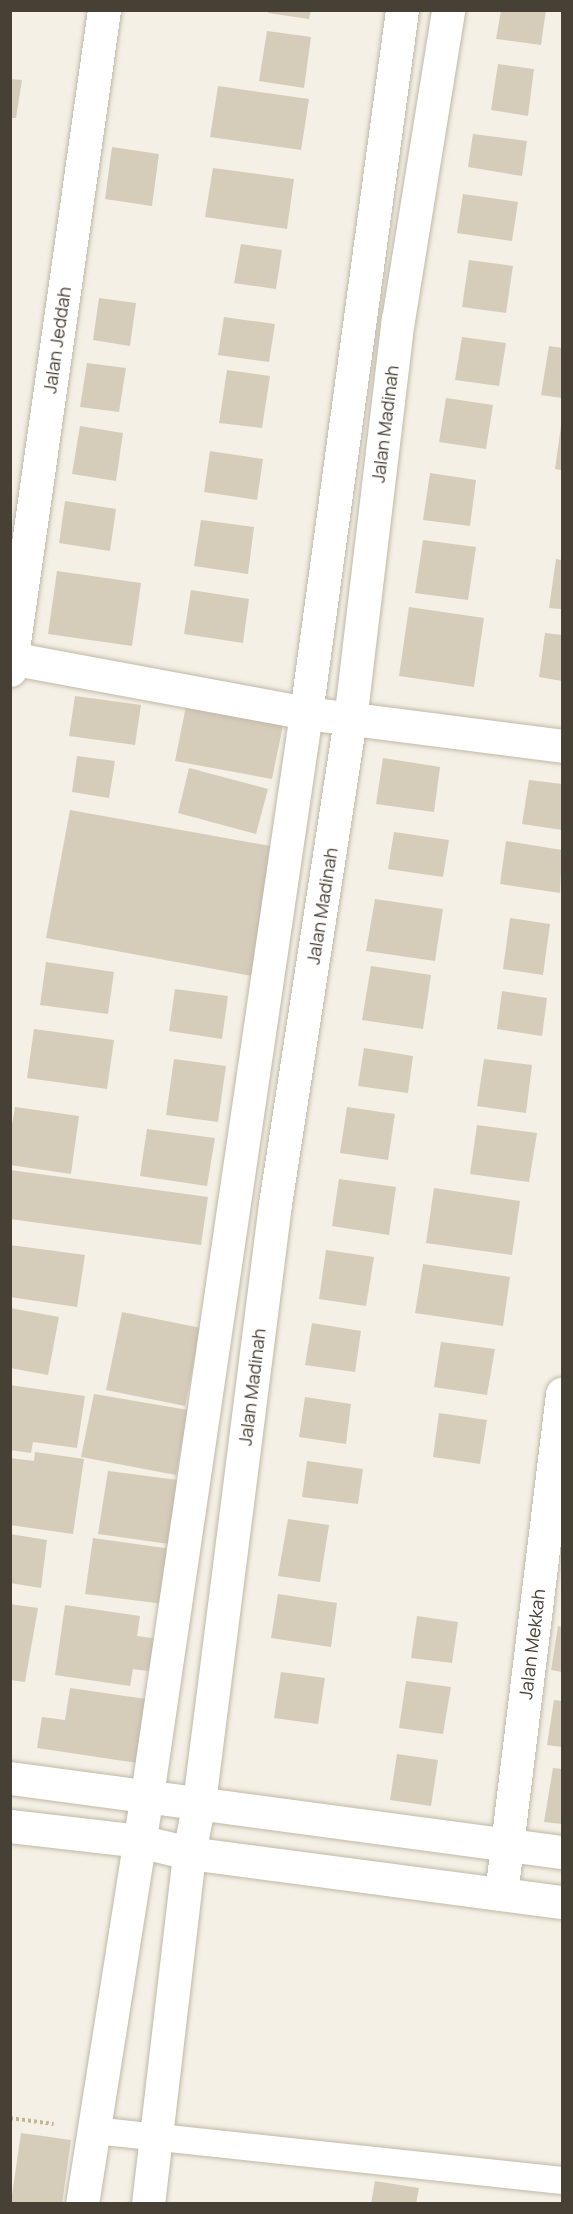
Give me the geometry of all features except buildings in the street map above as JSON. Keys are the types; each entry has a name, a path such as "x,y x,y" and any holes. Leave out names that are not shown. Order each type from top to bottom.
{"street":[{"name":"Jalan Jeddah","path":"11,662 104,10"},
{"path":"82,2204 147,1795 306,713 402,10"},
{"name":"Jalan Madinah","path":"148,2204 158,2134 189,1852 199,1802 275,1204 351,720 398,320 448,10"},
{"path":"11,662 351,720 562,747"},
{"name":"Jalan Mekkah","path":"501,1894 562,1394"},
{"path":"10,1778 562,1852"},
{"path":"10,1826 139,1841 189,1852 562,1902"}],"lane":[{"path":"93,2130 158,2134 562,2180"}]}
